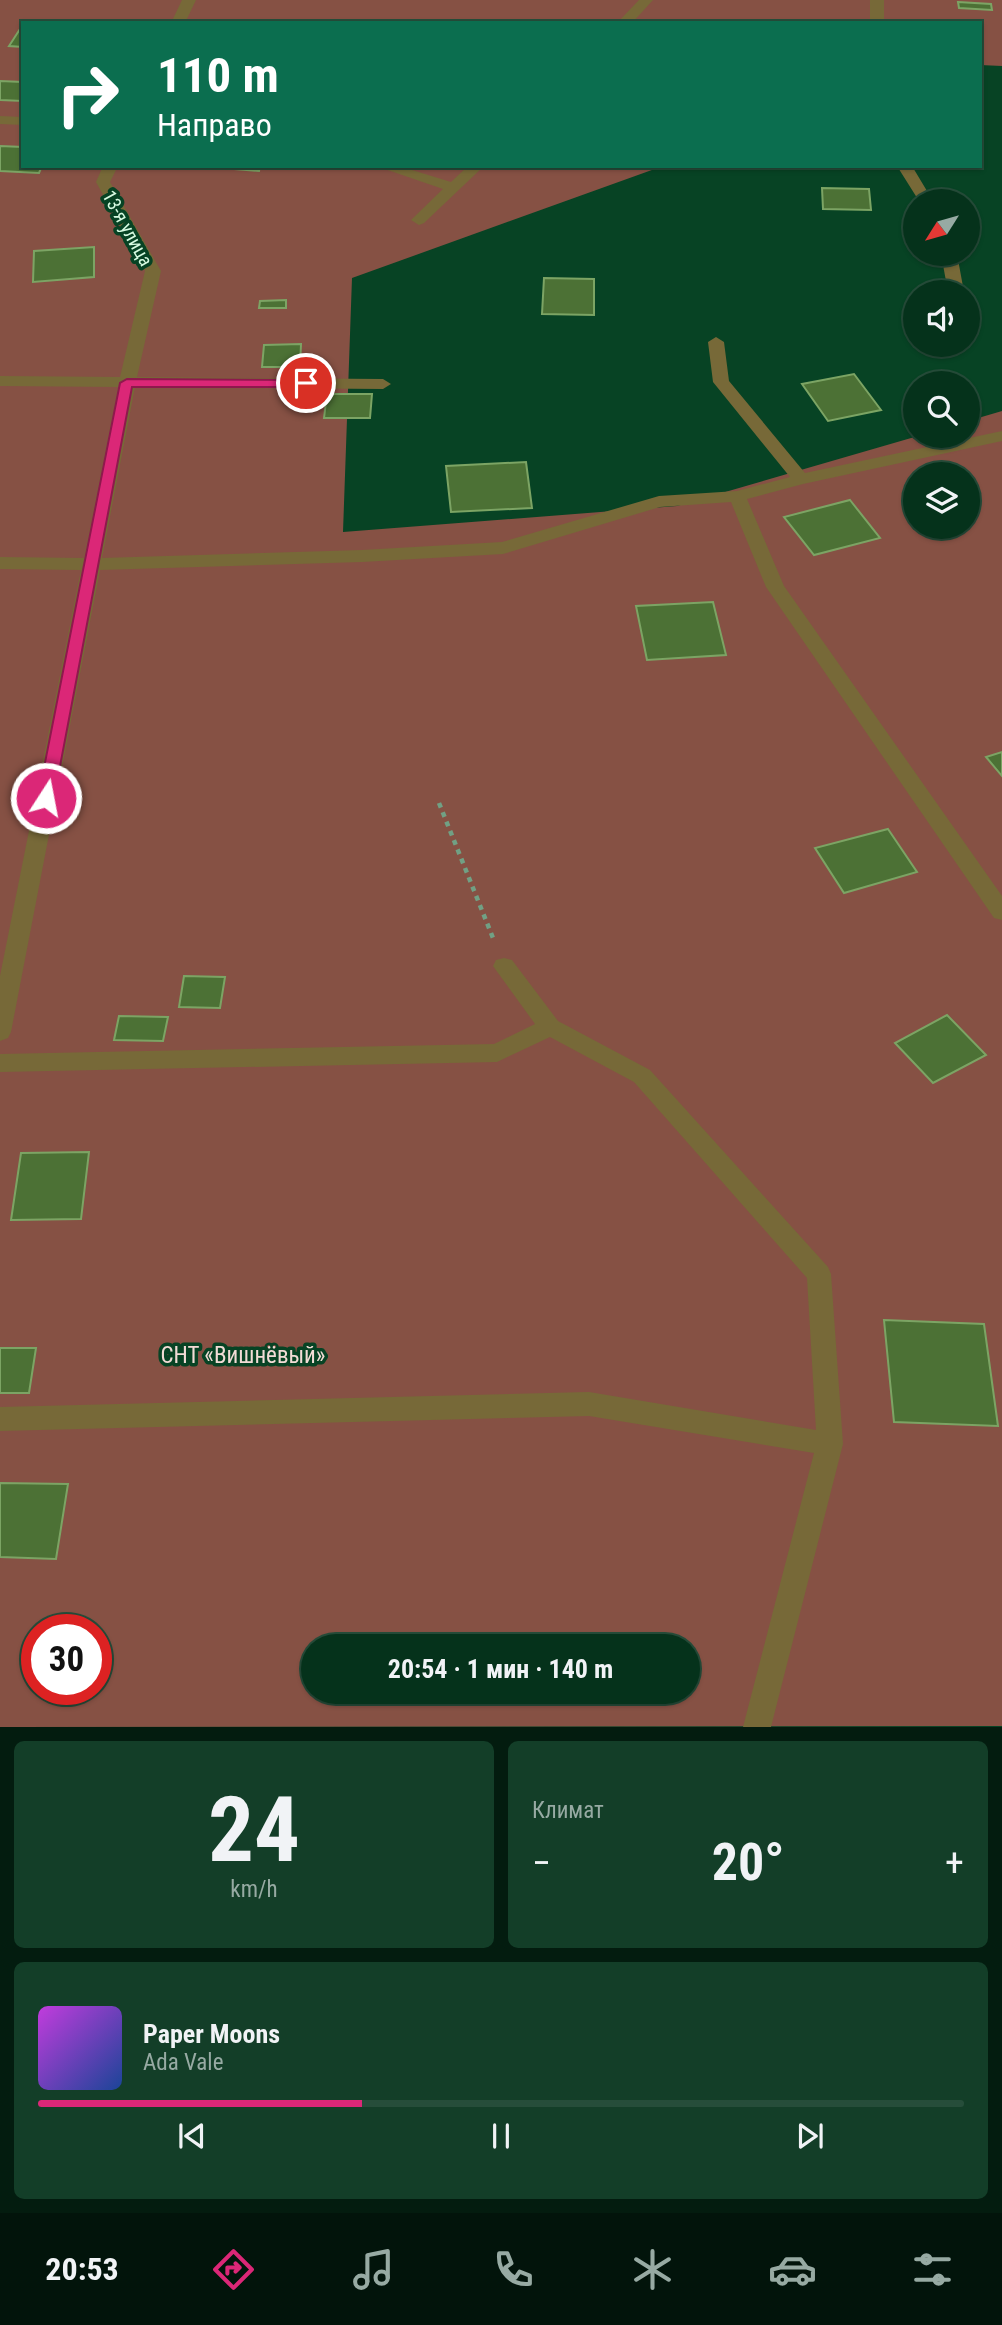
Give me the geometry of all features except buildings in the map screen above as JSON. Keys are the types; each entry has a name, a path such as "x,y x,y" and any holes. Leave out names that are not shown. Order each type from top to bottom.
{"street":[{"path":"179,21 189,0"},
{"path":"626,21 646,0"},
{"path":"877,0 877,21"},
{"path":"0,120 21,121"},
{"name":"13-я улица","path":"0,1032 127,383 153,271 103,182 110,168"},
{"path":"389,168 454,188"},
{"path":"419,220 475,168"},
{"path":"905,168 918,189"},
{"path":"716,342 721,382 801,479"},
{"path":"0,381 383,384"},
{"path":"0,563 92,564 349,557 503,548 659,502 737,496 801,479 1001,438"},
{"path":"737,496 775,587 1002,912"},
{"path":"504,967 550,1027 642,1076 819,1274 830,1444 757,1727"},
{"path":"0,1063 497,1053 550,1027"},
{"path":"0,1419 589,1404 830,1444"}],"path":[{"path":"439,803 504,967"}],"green space":[{"name":"СНТ «Вишнёвый»","path":"0,0 1002,0 1002,66 982,65 982,21 21,21 21,168 657,168 352,278 343,532 677,506 903,440 903,448 980,448 980,417 1002,411 1002,1726 0,1727"}],"route":[{"path":"46,798 127,383 306,383"}]}
